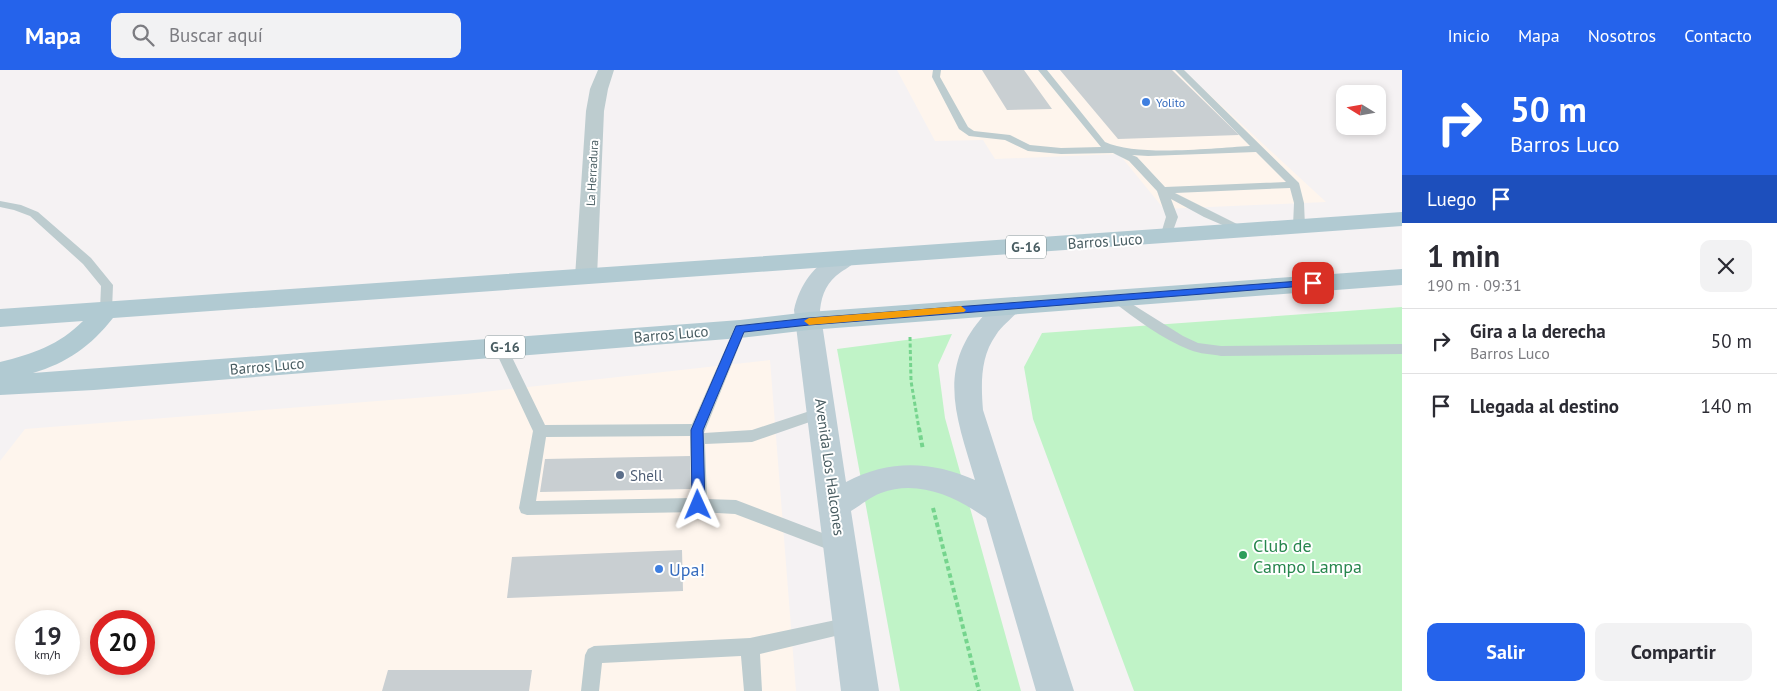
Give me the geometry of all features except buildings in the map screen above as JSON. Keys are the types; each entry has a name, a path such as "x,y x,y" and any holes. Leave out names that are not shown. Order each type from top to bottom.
{"main road":[{"name":"Barros Luco","path":"0,318 1402,220"},
{"name":"Barros Luco","path":"0,385 94,380 740,329 809,321 1402,277"},
{"path":"0,372 41,362 66,350 89,332 106,310"}],"street":[{"name":"La Herradura","path":"586,277 595,111 599,89 606,70"},
{"name":"Avenida Los Halcones","path":"845,259 825,272 813,288 808,310 860,691"},
{"path":"1009,306 996,316 982,334 971,357 967,373 969,410 1055,691"},
{"path":"835,504 875,482 917,476 960,486 980,496 999,510"}],"lane":[{"path":"937,70 936,77 964,129 972,134 1007,137 1028,148 1061,151 1113,150 1148,153 1259,149"},
{"path":"1042,70 1102,144 1133,159 1162,190 1208,215 1246,232"},
{"path":"1179,70 1295,185 1299,204 1299,226"},
{"path":"1162,190 1295,185"},
{"path":"1162,190 1172,217 1166,237"},
{"path":"0,204 17,207 34,214 87,261 107,285 106,310"},
{"path":"1116,298 1151,324 1195,347 1221,351 1402,349"},
{"path":"698,505 697,434 740,329"},
{"path":"501,348 540,431 528,508 698,505 736,507 841,547"},
{"path":"540,431 752,436 822,412"},
{"path":"590,691 594,655 750,647 851,625"},
{"path":"750,647 753,691"}],"shaded area":[{"path":"897,70 1183,70 1326,202 1164,209 1119,154 995,159 983,140 935,141"},
{"path":"770,360 796,691 0,691 0,461 25,429 466,394"}],"green space":[{"name":"Club de Campo Lampa","path":"1402,307 1402,691 1134,691 1033,419 1024,367 1042,333"},
{"path":"952,334 938,365 945,418 1021,691 900,691 837,349"}],"slow traffic":[{"path":"809,321 961,310"}],"place":[{"name":"Yolito","path":"1146,102"},
{"name":"Shell","path":"620,475"},
{"name":"Club de Campo Lampa","path":"1243,555"},
{"name":"Upa!","path":"659,569"}],"route":[{"path":"698,505 697,430 740,329 809,321 1313,283"}]}
